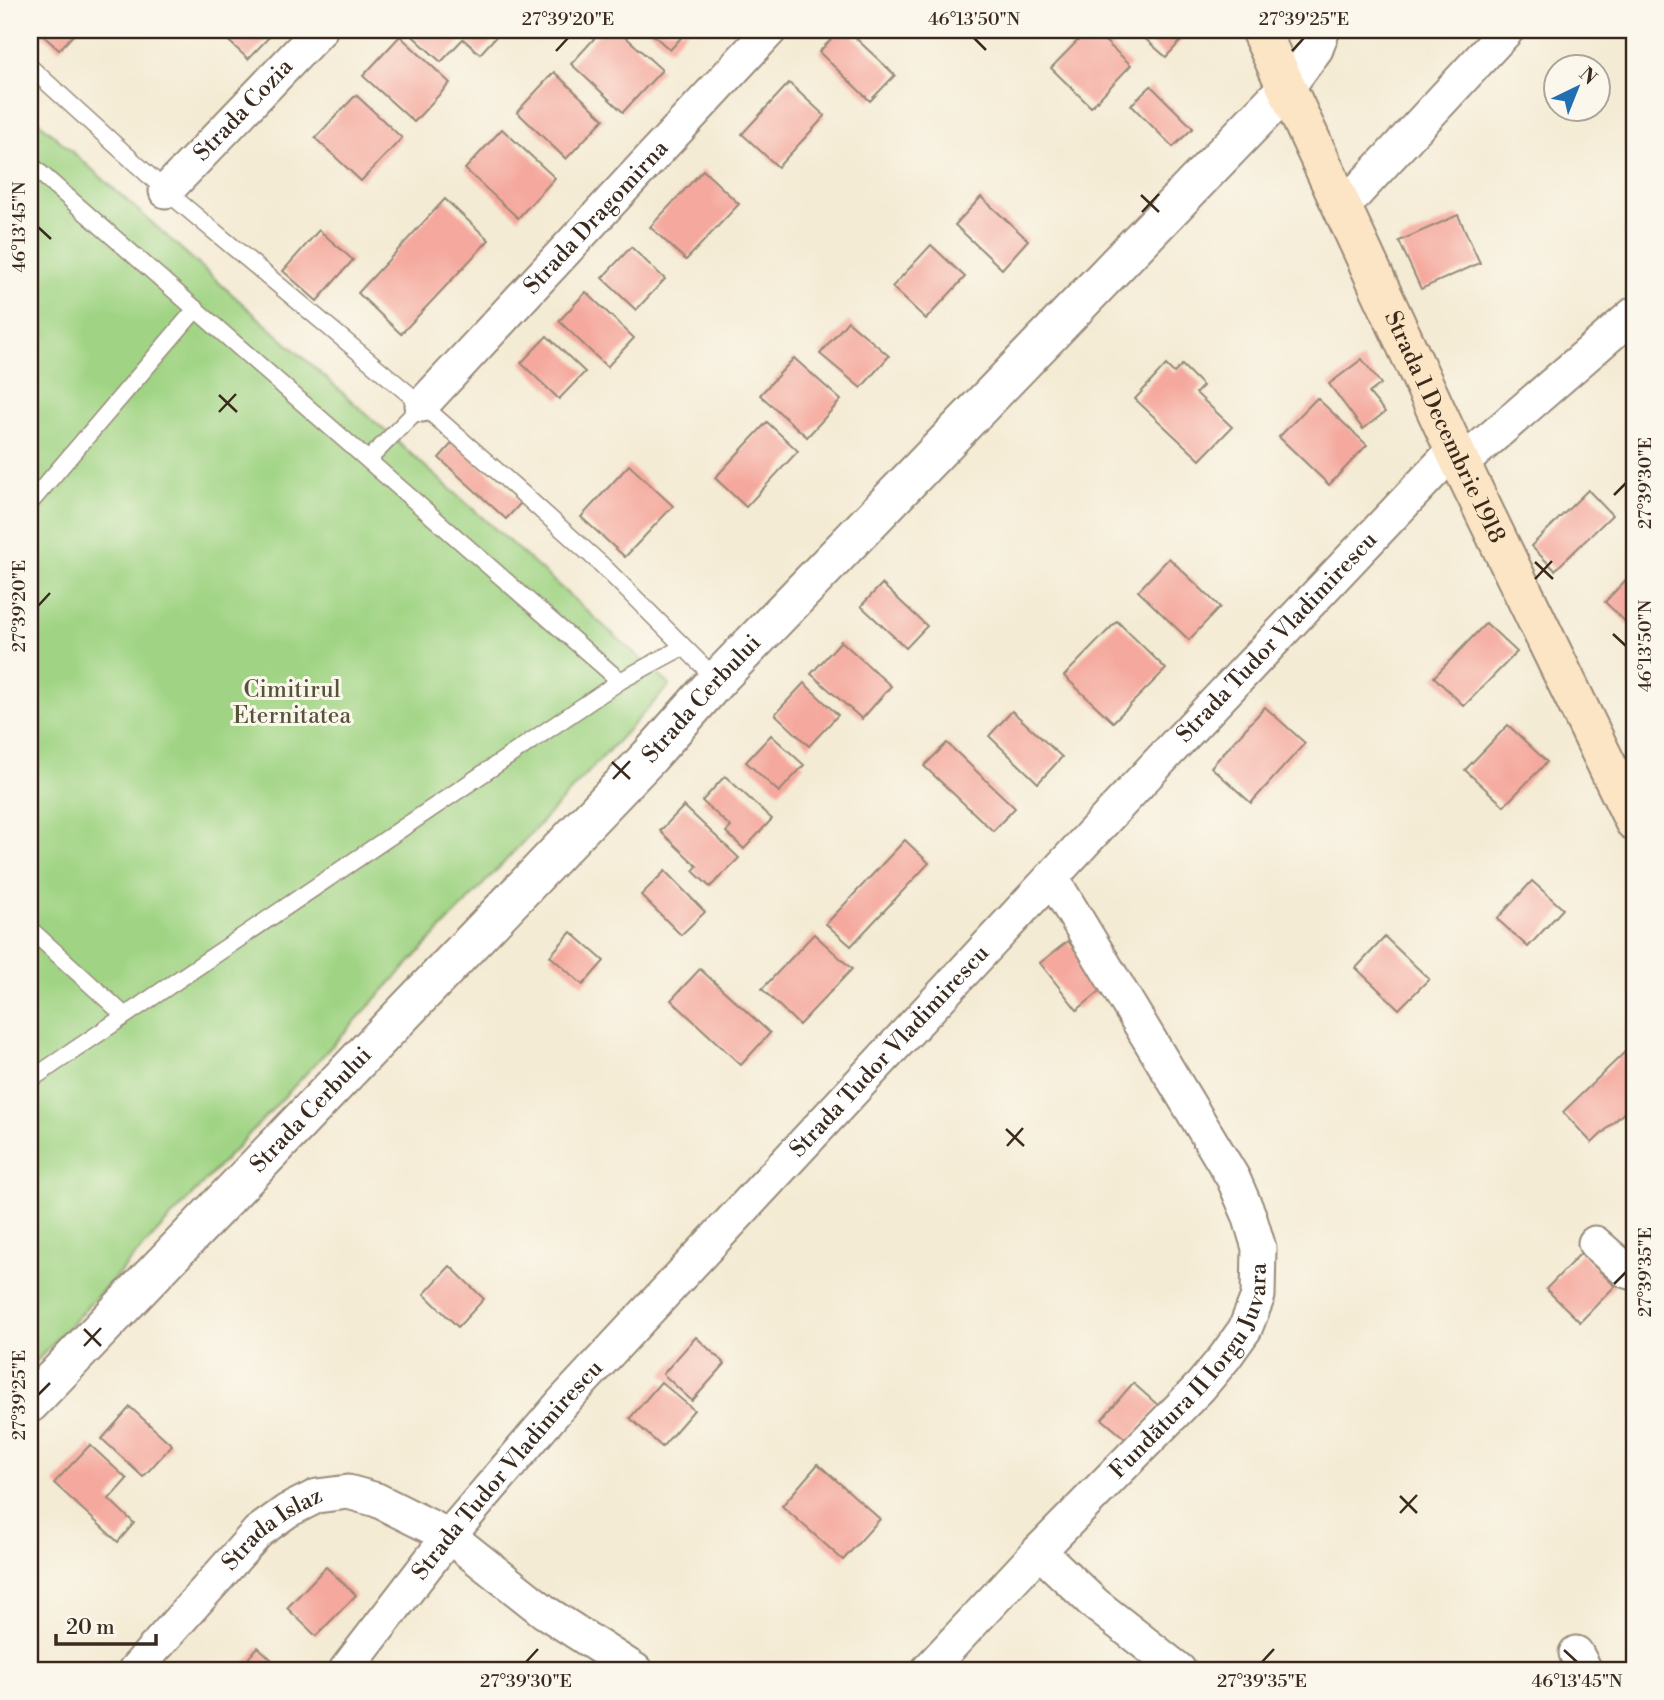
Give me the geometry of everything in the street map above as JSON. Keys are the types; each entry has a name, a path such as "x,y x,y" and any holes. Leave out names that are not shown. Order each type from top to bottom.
{"main road":[{"name":"Strada 1 Decembrie 1918","path":"1259,30 1288,87 1458,456 1634,821"}],"street":[{"name":"Strada Cozia","path":"166,191 320,30"},
{"name":"Strada Dragomirna","path":"422,405 770,30"},
{"path":"1288,87 1316,49 1323,30"},
{"path":"1343,207 1507,30"},
{"name":"Strada Cerbului","path":"30,1403 639,767 717,680 1288,87"},
{"name":"Strada Tudor Vladimirescu","path":"346,1670 449,1536 563,1402 1157,764 1458,456 1634,314"},
{"name":"Fundătura II Iorgu Juvara","path":"928,1670 1039,1551 1200,1387 1245,1329 1258,1296 1259,1248 1249,1215 1233,1178 1052,878"},
{"path":"1595,1243 1627,1271 1634,1273"},
{"name":"Strada Islaz","path":"135,1670 258,1532 287,1511 317,1496 348,1492 377,1500 449,1536 545,1612 635,1670"},
{"path":"1039,1551 1095,1604 1179,1670"}],"lane":[{"path":"30,67 166,191 422,405 602,565 717,680"},
{"path":"30,164 620,681"},
{"path":"30,503 196,309"},
{"path":"368,460 422,405"},
{"path":"30,1080 620,681 683,647"},
{"path":"30,929 124,1015"}],"green space":[{"name":"Cimitirul Eternitatea","path":"30,114 670,685 30,1368"}],"building":[{"path":"37,30 78,30 59,50"},
{"path":"217,30 276,30 248,59"},
{"path":"406,30 502,30 480,54 463,39 441,62"},
{"path":"602,30 618,30 662,70 623,112 571,64"},
{"path":"648,30 688,30 670,50"},
{"path":"840,30 847,30 895,75 870,101 819,52"},
{"path":"1088,30 1093,30 1131,65 1091,107 1051,68"},
{"path":"1135,30 1191,30 1166,57"},
{"path":"400,36 450,83 414,122 363,76"},
{"path":"554,72 604,119 566,159 517,112"},
{"path":"789,83 825,116 778,167 742,134"},
{"path":"1151,86 1193,128 1173,147 1131,105"},
{"path":"356,95 402,138 361,181 315,138"},
{"path":"502,129 555,178 518,218 465,169"},
{"path":"703,170 739,204 686,260 650,227"},
{"path":"981,197 1028,240 1002,269 955,225"},
{"path":"445,199 489,240 401,334 358,293"},
{"path":"1458,215 1480,263 1421,289 1399,241"},
{"path":"319,230 353,260 317,301 283,271"},
{"path":"931,245 965,277 926,319 892,287"},
{"path":"631,247 665,279 636,310 602,278"},
{"path":"586,292 634,338 607,367 559,321"},
{"path":"848,321 889,356 861,388 820,354"},
{"path":"547,336 585,372 559,399 521,363"},
{"path":"794,358 841,400 807,437 760,395"},
{"path":"1362,359 1381,384 1369,393 1385,412 1363,429 1329,384"},
{"path":"1166,365 1174,373 1182,365 1203,386 1196,393 1232,427 1200,460 1135,399"},
{"path":"1317,398 1367,445 1329,485 1279,437"},
{"path":"767,422 798,451 746,507 715,478"},
{"path":"454,441 521,503 506,519 439,458"},
{"path":"629,465 673,506 625,557 581,517"},
{"path":"1588,490 1612,515 1555,570 1531,546"},
{"path":"1169,558 1220,607 1189,640 1138,591"},
{"path":"1634,571 1634,630 1605,602"},
{"path":"882,584 927,626 906,648 861,606"},
{"path":"1117,621 1166,669 1113,722 1064,676"},
{"path":"1486,623 1517,652 1464,706 1434,677"},
{"path":"841,641 891,686 862,719 811,674"},
{"path":"804,683 838,715 809,746 775,714"},
{"path":"1265,707 1305,743 1251,803 1211,767"},
{"path":"1012,711 1062,757 1038,783 989,736"},
{"path":"1508,725 1547,762 1504,806 1465,770"},
{"path":"771,735 804,765 779,792 746,762"},
{"path":"947,743 1015,808 993,831 924,766"},
{"path":"725,776 772,819 744,849 726,832 731,827 702,801"},
{"path":"684,806 739,858 710,887 693,871 697,866 660,831"},
{"path":"905,840 929,863 851,946 826,924"},
{"path":"665,871 705,912 681,935 641,895"},
{"path":"1532,881 1563,909 1528,947 1497,919"},
{"path":"571,932 604,961 583,985 550,956"},
{"path":"814,934 852,969 799,1025 762,989"},
{"path":"1385,937 1429,979 1399,1009 1356,968"},
{"path":"1068,941 1104,988 1077,1010 1040,963"},
{"path":"700,969 770,1033 741,1065 671,1000"},
{"path":"1628,1049 1634,1056 1634,1103 1592,1143 1563,1112"},
{"path":"1581,1253 1615,1286 1580,1322 1546,1289"},
{"path":"450,1266 484,1299 458,1327 424,1294"},
{"path":"696,1337 725,1364 692,1401 663,1374"},
{"path":"661,1382 694,1410 662,1447 630,1418"},
{"path":"1133,1383 1159,1406 1128,1441 1102,1419"},
{"path":"130,1407 172,1445 143,1477 102,1439"},
{"path":"90,1445 127,1479 109,1499 134,1523 118,1542 54,1483"},
{"path":"818,1464 880,1519 843,1560 782,1506"},
{"path":"326,1567 356,1595 316,1636 287,1608"},
{"path":"258,1647 283,1670 238,1670"}]}
